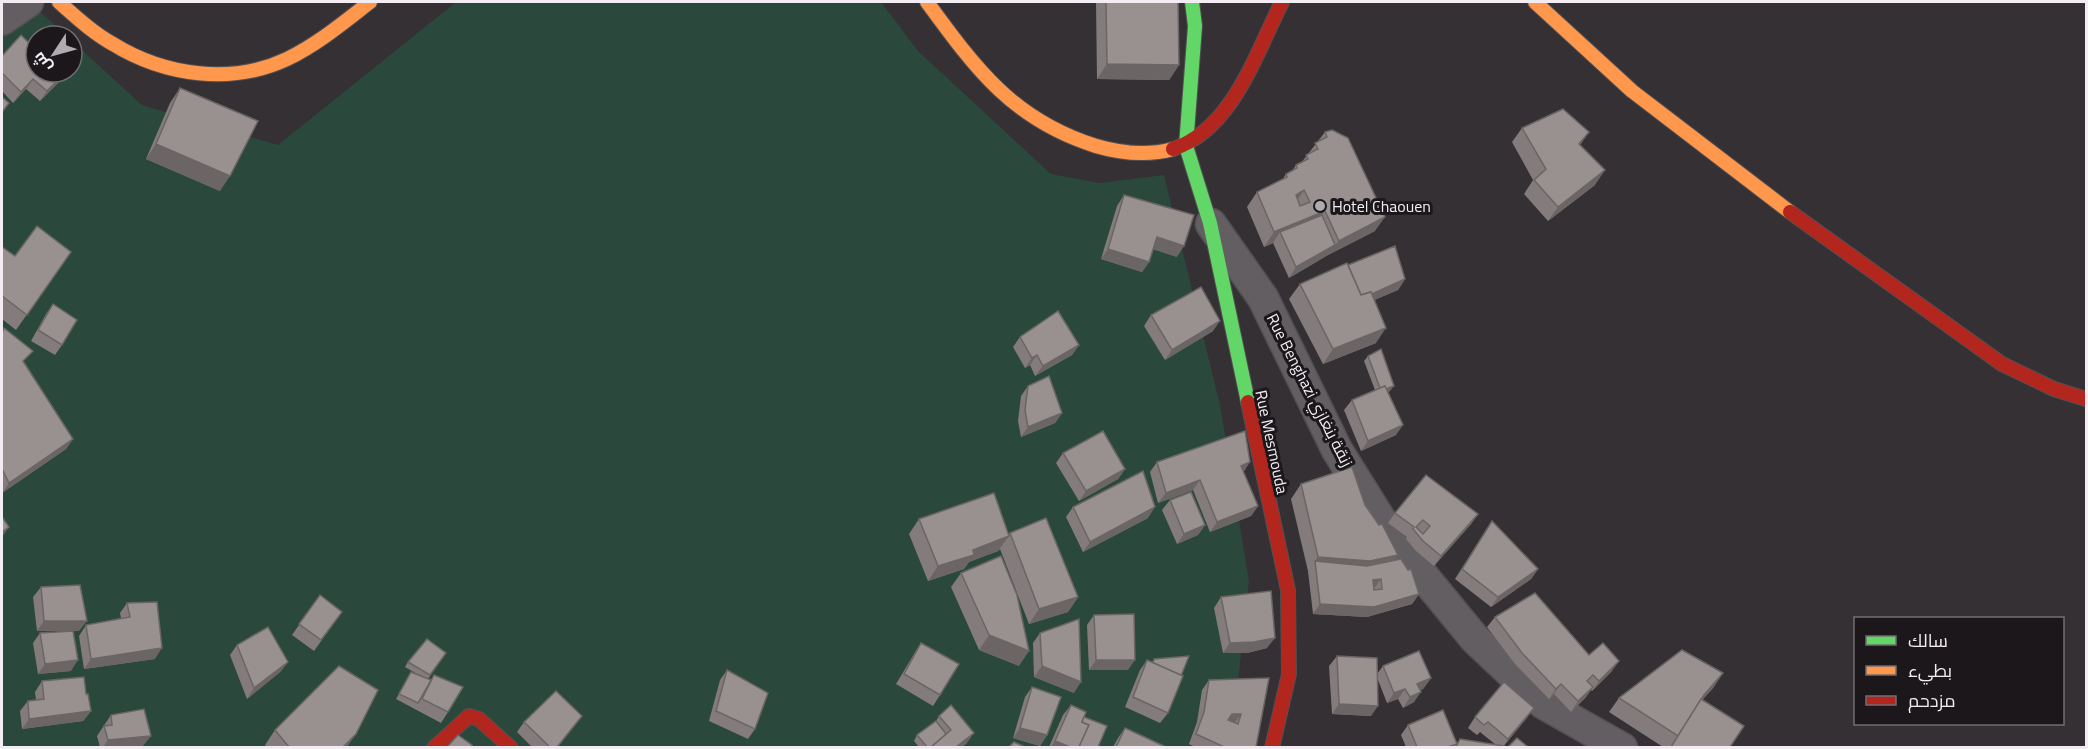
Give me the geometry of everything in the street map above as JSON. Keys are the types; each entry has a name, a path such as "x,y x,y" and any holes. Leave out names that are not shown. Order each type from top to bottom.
{"main road":[{"path":"59,2 111,44 141,60 179,70 219,74 257,70 295,54 328,34 370,2"},
{"path":"927,2 972,62 1003,97 1037,123 1111,151 1150,154 1186,146 1209,128 1237,90 1282,2"},
{"path":"1186,146 1195,26 1192,2"},
{"path":"1535,2 1632,91 1835,246 2002,364 2054,389 2086,399"},
{"name":"Rue Mesmouda","path":"1186,146 1210,223 1288,590 1289,674 1272,747"},
{"path":"435,747 469,716 479,718 511,747"}],"street":[{"path":"2,20 28,2"},
{"name":"Rue Benghazi زنقة بنغازي","path":"1210,223 1263,298 1337,450 1392,538 1475,639 1544,704 1622,747"}],"green space":[{"path":"2,2 29,2 54,24 24,24 24,84 84,84 84,52 142,105 278,145 456,2 881,2 918,51 1051,174 1099,183 1164,175 1220,405 1249,581 1231,747 2,747"}],"building":[{"path":"1106,2 1178,2 1179,65 1107,64"},
{"path":"21,35 24,38 24,84 28,84 21,92 2,73 2,56"},
{"path":"39,84 54,84 47,91"},
{"path":"180,88 258,121 230,176 156,144"},
{"path":"2,97 9,103 2,112"},
{"path":"1563,109 1589,132 1579,144 1605,170 1558,207 1534,180 1546,169 1522,128"},
{"path":"1332,130 1348,138 1385,217 1339,241 1325,211 1274,232 1257,192 1287,177 1286,174 1297,168 1296,165 1308,159 1306,155 1318,149 1315,143 1327,137 1325,132","holes":["1304,190 1310,202 1300,206 1296,195"]},
{"path":"1124,195 1194,215 1184,246 1157,237 1149,262 1108,249"},
{"path":"1322,215 1335,245 1296,267 1280,232"},
{"path":"37,226 71,252 27,315 2,296 2,247 15,256"},
{"path":"1395,246 1405,279 1372,294 1371,292 1361,295 1348,265"},
{"path":"1347,263 1361,295 1371,292 1386,328 1333,349 1300,284"},
{"path":"1201,287 1220,321 1172,350 1151,315"},
{"path":"53,304 77,320 62,345 38,330"},
{"path":"1058,311 1079,345 1043,366 1037,355 1032,358 1020,337"},
{"path":"4,328 33,351 23,361 73,439 9,483 2,469 2,333"},
{"path":"1381,349 1394,386 1386,389 1385,386 1380,388 1368,356"},
{"path":"1049,376 1062,413 1028,427 1025,410 1028,386"},
{"path":"1385,386 1403,425 1368,441 1352,400"},
{"path":"1103,431 1125,469 1086,491 1063,453"},
{"path":"1245,431 1250,462 1241,466 1258,506 1217,522 1200,480 1166,493 1157,462"},
{"path":"1352,467 1365,505 1379,525 1382,524 1398,555 1370,561 1318,557 1301,484"},
{"path":"1143,471 1155,507 1090,542 1073,507"},
{"path":"1426,475 1478,514 1441,556 1423,541 1413,529 1414,527 1395,513","holes":["1423,520 1430,526 1423,534 1416,527"]},
{"path":"1191,492 1205,525 1184,534 1170,500"},
{"path":"994,493 1009,536 973,550 974,555 938,566 919,519"},
{"path":"2,517 9,527 2,532"},
{"path":"1046,518 1078,597 1039,609 1010,533"},
{"path":"1492,521 1538,569 1498,597 1462,569"},
{"path":"1001,556 1017,595 1029,651 989,635 961,573"},
{"path":"1401,559 1408,570 1411,569 1419,594 1374,607 1320,604 1315,561 1367,566","holes":["1381,579 1382,589 1374,590 1373,580"]},
{"path":"80,585 87,621 44,621 41,587"},
{"path":"1271,591 1275,638 1230,643 1221,597"},
{"path":"1535,593 1589,655 1603,643 1619,661 1599,681 1593,675 1587,681 1593,687 1578,701 1561,684 1556,689 1522,653 1495,617"},
{"path":"320,595 342,612 321,640 299,624"},
{"path":"157,602 162,648 91,659 86,625 130,617 127,603"},
{"path":"1134,614 1135,660 1096,660 1094,615"},
{"path":"1079,619 1081,682 1042,666 1040,633"},
{"path":"268,627 288,662 254,688 237,645"},
{"path":"73,631 78,660 45,664 40,633"},
{"path":"427,639 446,653 430,675 408,662"},
{"path":"921,643 959,664 940,695 904,674"},
{"path":"1682,650 1723,673 1704,695 1678,736 1619,698"},
{"path":"1419,651 1431,678 1417,684 1421,692 1410,697 1405,689 1394,693 1383,666"},
{"path":"1189,656 1181,676 1153,663 1154,659"},
{"path":"1337,656 1377,658 1378,706 1339,704"},
{"path":"1147,660 1183,676 1168,713 1133,697"},
{"path":"339,666 378,690 356,734 343,747 289,747 275,730"},
{"path":"727,670 768,693 755,729 716,711"},
{"path":"411,672 431,680 418,703 399,694"},
{"path":"434,675 463,687 448,712 422,699"},
{"path":"84,677 91,711 29,719 28,701 44,699 42,681"},
{"path":"1269,678 1256,747 1224,747 1196,734 1204,712 1209,680","holes":["1232,714 1241,714 1238,724 1228,720"]},
{"path":"1504,682 1534,708 1508,739 1488,722 1484,725 1475,717"},
{"path":"1032,687 1061,697 1047,735 1020,728"},
{"path":"556,691 582,716 557,747 550,747 524,722"},
{"path":"1701,699 1744,726 1730,747 1671,747"},
{"path":"951,705 974,733 956,747 931,747 951,730 939,716"},
{"path":"1071,705 1086,712 1082,722 1089,725 1079,747 1070,747 1055,741"},
{"path":"144,709 151,736 108,740 104,726 112,725 111,715"},
{"path":"1443,710 1457,744 1448,747 1417,747 1408,725"},
{"path":"1084,717 1107,726 1098,747 1079,747 1089,725 1082,722"},
{"path":"936,721 946,734 931,747 927,747 917,735"},
{"path":"1125,728 1166,747 1116,747"},
{"path":"458,735 472,745 470,747 447,747"},
{"path":"1517,738 1528,747 1508,747"},
{"path":"1460,739 1504,746 1456,747"},
{"path":"1014,742 1025,747 1009,747"}],"traffic: fast":[{"path":"1192,2 1195,26 1186,146 1210,223 1248,402"}],"traffic: slow":[{"path":"59,2 85,25 133,55 176,70 221,74 244,72 287,59 320,40 370,2"},
{"path":"927,2 980,70 1019,107 1041,122 1096,146 1115,150 1144,153 1173,149"},
{"path":"1535,2 1632,91 1790,212"}],"traffic: jam":[{"path":"1173,149 1194,139 1212,125 1227,107 1252,66 1282,2"},
{"path":"1790,212 2002,364 2054,389 2086,399"},
{"path":"1248,402 1288,590 1289,674 1272,748"},
{"path":"434,748 469,716 479,719 511,748"}],"place":[{"name":"Hotel Chaouen","path":"1320,206"}]}
